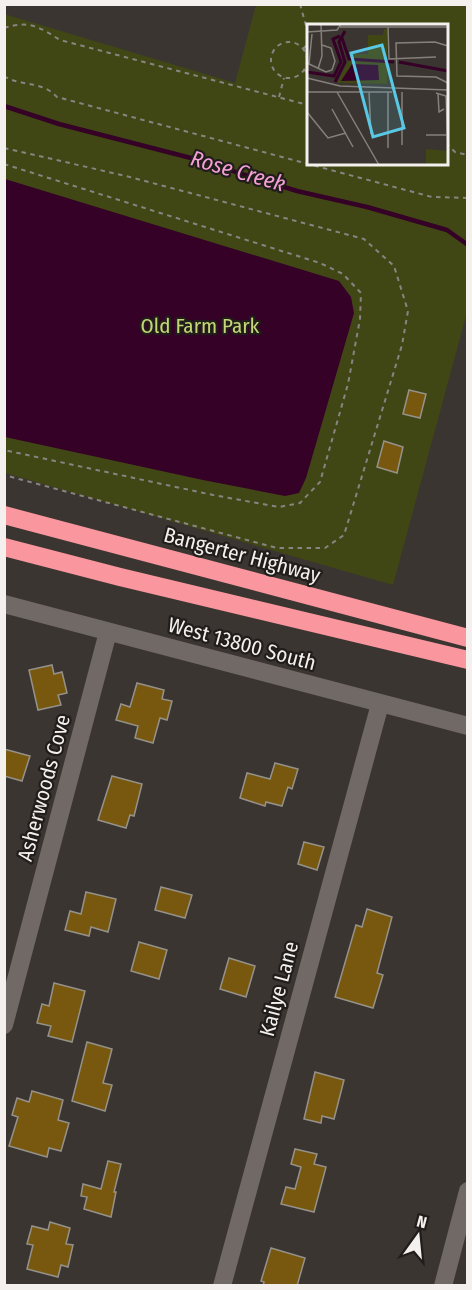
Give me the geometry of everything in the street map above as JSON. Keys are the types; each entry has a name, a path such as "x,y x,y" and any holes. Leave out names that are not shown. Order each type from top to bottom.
{"highway":[{"name":"Bangerter Highway","path":"4,514 468,638"},
{"path":"4,547 468,660"}],"street":[{"name":"West 13800 South","path":"4,604 468,726"},
{"name":"Asherwoods Cove","path":"4,1025 108,632"},
{"name":"Kailye Lane","path":"222,1286 380,704"},
{"path":"443,1286 468,1191"}],"path":[{"path":"300,4 307,27"},
{"path":"4,28 21,23 39,27 60,40 307,104"},
{"path":"287,43 298,45 303,49 307,61 304,69 298,76 284,78 275,73 271,62 273,51 287,43"},
{"path":"303,49 307,46"},
{"path":"304,69 307,72"},
{"path":"4,76 12,81 30,82 50,89 57,97 307,164"},
{"path":"279,97 284,78"},
{"path":"448,144 455,152 468,155"},
{"path":"4,148 126,176 364,239 394,266 408,311 402,345 344,535 325,548 277,548 4,475"},
{"path":"4,164 320,263 343,274 361,293 360,319 348,384 320,482 300,503 279,507 4,450"},
{"path":"312,165 432,197 468,198"}],"green space":[{"name":"Old Farm Park","path":"256,5 467,5 467,312 393,585 5,473 4,14 235,83"}],"shaded area":[{"path":"5,179 339,281 351,297 354,313 306,478 299,493 285,496 5,437"}],"building":[{"path":"409,390 426,394 420,418 403,414"},
{"path":"384,441 403,447 397,473 377,467"},
{"path":"52,665 54,674 62,672 67,693 58,695 61,705 38,710 29,670"},
{"path":"137,683 164,690 162,699 172,701 167,720 160,718 153,743 135,738 138,726 116,720 121,704 130,707"},
{"path":"4,749 30,756 22,781 4,776"},
{"path":"275,763 298,769 292,789 288,787 282,806 266,802 265,806 240,798 247,773 270,779"},
{"path":"112,776 142,784 134,816 130,815 126,828 98,820"},
{"path":"304,842 324,847 317,870 298,864"},
{"path":"161,887 192,895 185,918 155,910"},
{"path":"86,892 116,899 108,932 91,927 89,936 65,930 70,911 81,914"},
{"path":"367,909 392,917 377,973 383,975 373,1008 335,997 356,925 362,927"},
{"path":"139,942 167,950 159,979 131,971"},
{"path":"229,958 255,966 246,997 220,989"},
{"path":"54,983 85,991 72,1042 48,1036 51,1026 37,1023 42,1004 49,1006"},
{"path":"87,1042 112,1049 103,1083 112,1085 105,1111 72,1101"},
{"path":"315,1072 344,1080 334,1119 322,1116 321,1123 304,1119"},
{"path":"32,1091 63,1100 58,1120 69,1123 61,1151 49,1148 47,1157 9,1146 18,1117 12,1115 17,1098 29,1102"},
{"path":"295,1149 317,1154 314,1164 326,1167 314,1212 281,1204 286,1187 295,1189 301,1167 291,1164"},
{"path":"108,1161 121,1164 111,1217 84,1209 87,1197 81,1196 83,1184 101,1189"},
{"path":"50,1222 70,1228 66,1244 73,1245 68,1267 61,1265 58,1277 27,1269 33,1245 27,1244 32,1226 48,1230"},
{"path":"271,1248 305,1258 297,1286 263,1286 264,1282 261,1281"}],"waterway":[{"name":"Rose Creek","path":"4,106 59,124 191,158 297,191 367,207 447,230 468,245"}]}
